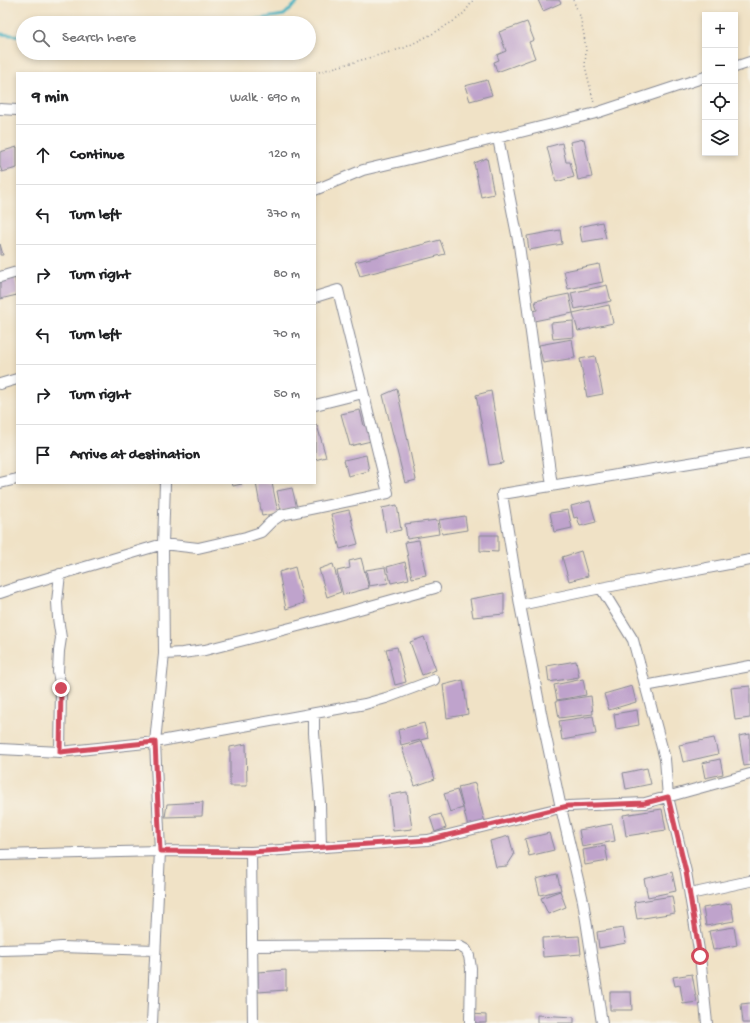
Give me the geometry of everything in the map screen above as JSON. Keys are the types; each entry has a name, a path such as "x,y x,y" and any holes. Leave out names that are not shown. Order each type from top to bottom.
{"street":[{"path":"738,66 750,62"},
{"path":"316,190 363,170 596,113 702,78"},
{"path":"0,109 16,110"},
{"path":"498,138 519,245 552,486"},
{"path":"0,277 16,272"},
{"path":"0,593 163,544 198,548 246,537 261,532 272,521 281,515 388,493 338,290 316,297"},
{"path":"0,383 16,379"},
{"path":"316,405 364,393"},
{"path":"602,1023 583,901 561,808 520,605 502,494 750,453"},
{"path":"0,483 16,479"},
{"path":"152,1023 160,851 155,742 164,654 164,484"},
{"path":"520,605 750,560"},
{"path":"60,574 57,602 58,618 62,638 59,651 58,672 61,688 60,752"},
{"path":"164,654 205,650 435,588"},
{"path":"602,588 633,640 665,759 668,797 686,872 700,956 707,1023"},
{"path":"645,686 750,666"},
{"path":"0,749 60,752 155,742 365,704 386,698 434,680"},
{"path":"314,714 314,733 320,804 321,847"},
{"path":"0,855 160,851 251,852 428,840 568,806 645,803 750,774"},
{"path":"251,852 253,1023"},
{"path":"690,894 750,881"},
{"path":"252,946 459,946 466,950 470,956 470,1023"},
{"path":"0,950 61,947 155,950"}],"path":[{"path":"316,73 404,48 434,33 457,19 464,13 473,0"},
{"path":"573,0 580,16 583,29 586,51 585,66 596,113"}],"building":[{"path":"538,0 559,0 561,3 543,11"},
{"path":"527,22 534,40 529,42 535,58 497,72 494,62 499,60 497,55 506,51 499,32"},
{"path":"487,80 492,95 470,101 465,86"},
{"path":"584,139 592,177 578,180 570,142"},
{"path":"562,143 566,162 570,162 574,177 556,182 547,147"},
{"path":"16,147 16,168 2,172 0,166 0,152"},
{"path":"487,158 494,194 481,197 474,163"},
{"path":"602,222 606,238 582,242 579,227"},
{"path":"560,230 562,244 529,250 527,236"},
{"path":"440,240 445,254 360,276 355,262"},
{"path":"0,244 3,255 0,255"},
{"path":"599,264 603,282 568,289 564,271"},
{"path":"15,278 16,295 0,299 0,282"},
{"path":"607,285 611,301 575,309 571,293"},
{"path":"569,294 573,313 534,321 532,311 537,310 535,301"},
{"path":"609,305 613,323 578,331 573,313"},
{"path":"573,321 574,337 553,339 551,323"},
{"path":"572,339 575,358 543,363 539,345"},
{"path":"595,356 603,394 587,397 580,359"},
{"path":"397,389 416,480 405,483 383,395"},
{"path":"491,391 503,463 489,465 476,395"},
{"path":"360,410 364,426 367,425 371,441 350,446 341,414"},
{"path":"316,426 326,457 316,460"},
{"path":"366,455 369,471 348,476 344,460"},
{"path":"256,484 272,484 278,513 262,516"},
{"path":"292,488 297,508 281,511 277,491"},
{"path":"590,501 596,522 580,526 577,517 574,518 571,506"},
{"path":"397,505 401,530 386,533 382,508"},
{"path":"349,510 358,544 340,549 331,514"},
{"path":"568,510 572,528 554,532 550,513"},
{"path":"465,516 467,530 442,534 439,520"},
{"path":"437,520 439,534 407,539 405,524"},
{"path":"480,535 498,535 498,552 480,551"},
{"path":"419,540 426,575 412,578 405,542"},
{"path":"581,551 588,576 569,581 562,557"},
{"path":"361,558 369,588 343,595 337,571 350,568 349,561"},
{"path":"405,562 409,579 391,583 387,567"},
{"path":"333,564 341,592 327,597 319,569"},
{"path":"295,567 304,603 286,609 279,572"},
{"path":"385,567 388,583 369,586 366,570"},
{"path":"504,593 504,614 473,617 470,599"},
{"path":"424,637 436,670 422,675 410,642"},
{"path":"397,647 406,682 395,685 386,649"},
{"path":"576,661 579,677 549,682 547,666"},
{"path":"583,679 586,695 557,700 554,685"},
{"path":"463,680 468,714 447,718 443,685"},
{"path":"632,686 636,702 609,710 604,694"},
{"path":"750,686 750,718 735,720 731,688"},
{"path":"591,696 593,714 559,718 556,701"},
{"path":"637,710 639,725 616,729 614,714"},
{"path":"593,716 596,734 562,740 559,721"},
{"path":"424,723 428,738 401,745 398,730"},
{"path":"750,734 750,765 744,766 739,736"},
{"path":"714,738 718,754 683,762 679,745"},
{"path":"422,741 435,779 415,786 402,748"},
{"path":"246,744 247,786 230,786 230,747"},
{"path":"720,759 723,774 705,778 702,763"},
{"path":"647,768 651,784 626,789 623,773"},
{"path":"475,783 485,823 468,827 458,787"},
{"path":"457,790 463,808 450,812 444,794"},
{"path":"407,792 412,829 393,831 389,795"},
{"path":"203,802 202,816 165,817 167,804"},
{"path":"662,809 666,830 626,836 623,815"},
{"path":"441,814 446,828 435,832 430,817"},
{"path":"612,824 615,841 582,847 579,830"},
{"path":"549,833 554,850 529,856 525,839"},
{"path":"509,836 514,855 507,866 496,867 490,841"},
{"path":"605,846 608,861 585,865 583,850"},
{"path":"672,872 676,891 648,897 644,879"},
{"path":"557,874 561,890 540,895 536,879"},
{"path":"560,891 566,907 548,914 541,898"},
{"path":"672,896 675,913 637,919 634,902"},
{"path":"731,903 734,921 706,926 703,908"},
{"path":"734,927 737,945 713,950 709,931"},
{"path":"623,928 626,943 599,948 597,932"},
{"path":"579,936 581,954 543,957 542,938"},
{"path":"286,970 286,990 258,992 258,972"},
{"path":"692,974 697,1002 683,1004 680,985 675,986 673,977"},
{"path":"610,992 631,992 632,1010 610,1010"},
{"path":"750,1003 750,1023 743,1023 741,1004"},
{"path":"471,1014 486,1015 486,1023 471,1023"},
{"path":"537,1015 574,1017 574,1023 537,1023"}],"waterway":[{"path":"278,16 284,15 300,0"},
{"path":"0,34 16,35"}],"route":[{"path":"61,688 60,752 155,742 160,851 251,852 428,840 568,806 645,803 668,797 686,872 700,956"}]}
